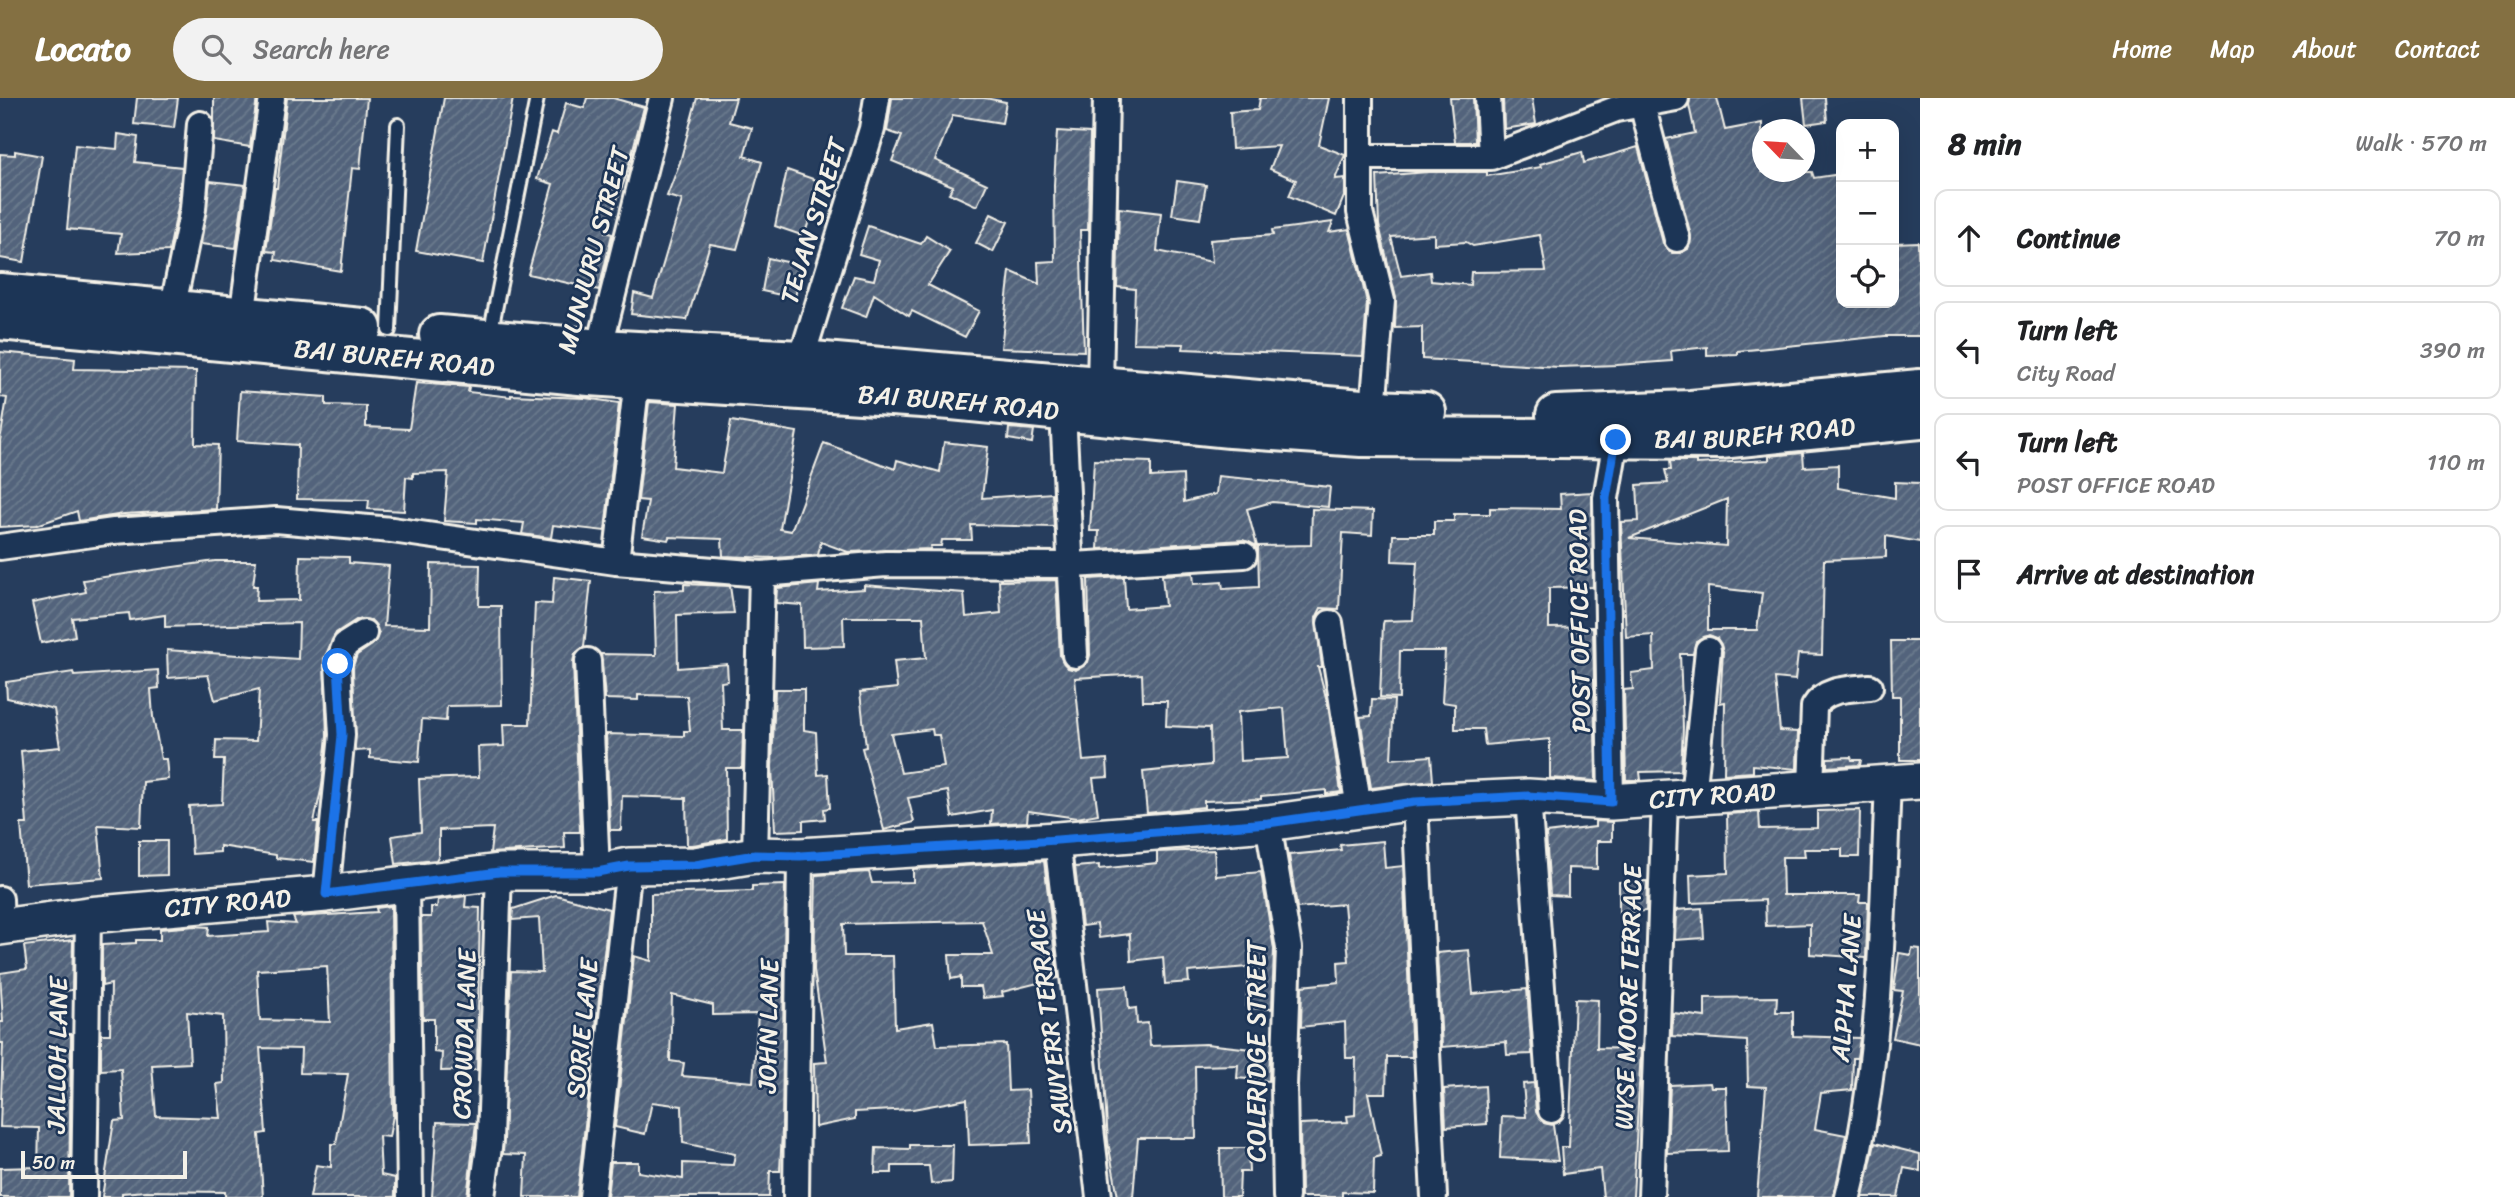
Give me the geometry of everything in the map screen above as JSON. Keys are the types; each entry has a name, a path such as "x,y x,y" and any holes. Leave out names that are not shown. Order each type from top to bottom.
{"highway":[{"name":"BAI BUREH ROAD","path":"0,293 489,340 596,363 637,379 952,400 1362,437 1720,439 1920,419"},
{"name":"BAI BUREH ROAD","path":"0,320 596,363 801,360 1373,410 1561,415 1678,411 1920,389"}],"main road":[{"name":"CITY ROAD","path":"0,927 89,915 326,894 499,872 695,865 755,855 800,856 1057,840 1268,823 1415,802 1528,796 1611,802 1904,782"}],"street":[{"path":"242,317 272,98"},
{"name":"MUNJURU STREET","path":"596,363 662,98"},
{"name":"TEJAN STREET","path":"801,360 872,129 877,98"},
{"path":"1100,387 1105,98"},
{"path":"1360,98 1360,212 1382,301 1373,410"},
{"path":"1488,98 1491,157"},
{"path":"1360,157 1491,157 1616,109 1676,98"},
{"path":"1642,104 1677,239"},
{"path":"172,310 193,209 200,124"},
{"path":"616,562 637,379"},
{"path":"1063,412 1073,565 1075,655"},
{"name":"POST OFFICE ROAD","path":"1611,802 1606,498 1616,440"},
{"path":"0,547 114,531 276,520 392,530 616,562 762,574 886,564 1073,565 1244,555"},
{"path":"755,855 762,574"},
{"path":"1330,624 1359,809"},
{"path":"326,894 342,735 338,664 345,645 364,633"},
{"name":"WYSE MOORE TERRACE","path":"1651,1197 1679,798 1708,650"},
{"name":"SORIE LANE","path":"588,661 613,869 592,1197"},
{"path":"1811,788 1814,707 1820,698 1830,692 1870,687"},
{"name":"ALPHA LANE","path":"1848,1197 1858,1156 1904,782"},
{"path":"1528,796 1550,1110"},
{"path":"1415,802 1434,1197"},
{"name":"COLERIDGE STREET","path":"1268,823 1289,948 1284,1086 1286,1197"},
{"name":"SAWYERR TERRACE","path":"1057,840 1099,1197"},
{"name":"JOHN LANE","path":"796,1197 800,856"},
{"name":"CROWDA LANE","path":"482,1197 490,1140 499,872"},
{"path":"406,883 410,1197"},
{"path":"0,899 0,927"},
{"name":"JALLOH LANE","path":"84,1197 89,915"}],"lane":[{"path":"489,340 537,98"},
{"path":"389,330 398,125"}],"building":[{"path":"137,98 178,98 174,128 134,124"},
{"path":"214,98 257,98 250,147 214,141"},
{"path":"287,98 367,98 360,169 352,168 341,271 275,260 276,252 266,251 277,188"},
{"path":"444,98 513,98 483,263 416,251"},
{"path":"587,98 613,98 644,107 626,176 605,232 612,234 599,290 528,274 553,184 537,179 552,132 557,134 566,103 584,108"},
{"path":"697,98 736,98 729,122 752,128 744,156 762,162 737,249 710,244 687,320 631,314 634,293 653,298 682,200 667,196 680,162"},
{"path":"892,98 985,98 1006,102 1002,123 953,115 935,160 987,184 977,206 949,193 953,186 892,161 902,136 887,131"},
{"path":"1260,98 1329,98 1319,145 1345,155 1335,179 1345,178 1345,194 1336,216 1289,196 1296,180 1270,169 1279,146 1232,149 1230,112 1258,110"},
{"path":"1450,98 1473,98 1475,142 1455,142"},
{"path":"1503,98 1532,98 1536,124 1504,129"},
{"path":"1690,98 1717,98 1725,130 1752,125 1752,182 1815,182 1815,178 1836,175 1836,308 1899,308 1899,243 1918,242 1920,336 1885,336 1738,351 1738,354 1707,355 1707,347 1671,351 1672,361 1559,367 1422,359 1422,327 1395,328 1396,298 1379,225 1377,176 1428,172 1487,172 1487,176 1541,167 1540,164 1582,152 1584,163 1638,147 1663,243 1672,253 1680,253 1688,249 1691,236 1666,139 1695,133","holes":["1434,234 1434,244 1466,242 1473,246 1540,235 1546,271 1471,272 1470,285 1431,281 1430,272 1401,276 1391,237"]},
{"path":"1803,98 1825,98 1827,121 1815,123 1815,119 1805,119"},
{"path":"1057,131 1090,133 1088,230 1080,230 1084,351 1001,348 1010,271 1039,284 1038,262 1055,261 1054,185"},
{"path":"118,134 138,137 135,162 182,167 178,207 169,251 118,253 121,234 67,229 75,145 117,149"},
{"path":"15,151 42,156 24,262 0,258 0,154 15,155"},
{"path":"787,170 822,182 804,236 775,226"},
{"path":"210,181 245,185 236,248 201,244"},
{"path":"1177,181 1206,185 1200,219 1172,215"},
{"path":"1119,208 1161,213 1157,251 1212,262 1210,240 1273,235 1272,230 1333,222 1329,232 1349,229 1367,302 1363,356 1183,349 1184,344 1133,343 1135,289 1117,287"},
{"path":"991,214 1008,222 993,252 976,243"},
{"path":"868,226 921,244 926,236 950,251 928,285 979,311 965,337 912,311 909,316 874,294 866,317 842,308 854,276 874,280 879,260 859,254"},
{"path":"768,258 801,265 795,298 762,291"},
{"path":"0,352 75,359 74,369 196,371 195,444 218,445 216,509 124,514 79,521 77,511 37,525 0,527 0,441 7,398 0,397"},
{"path":"416,383 469,387 468,392 511,397 585,398 619,403 605,531 553,525 551,538 522,534 524,523 477,519 477,523 444,521 448,472 413,473 413,478 406,477 404,511 368,509 369,500 297,499 298,445 237,441 240,391 326,397 326,405 366,406 366,427 409,429"},
{"path":"649,402 678,404 673,467 722,473 731,421 797,432 780,529 791,531 824,443 895,469 897,460 940,472 944,442 988,447 982,498 1052,493 1054,527 971,525 972,540 942,540 941,546 931,546 930,549 848,552 821,542 818,555 774,558 723,556 722,539 669,537 668,540 642,536 648,501 638,500"},
{"path":"1009,428 1034,430 1032,443 1008,439"},
{"path":"1803,453 1804,467 1838,465 1838,488 1895,498 1895,482 1920,483 1920,542 1886,536 1886,557 1824,560 1822,655 1798,654 1795,680 1775,678 1780,731 1798,732 1797,769 1753,765 1753,772 1724,774 1725,702 1720,703 1723,651 1717,638 1709,635 1696,641 1693,654 1680,654 1683,727 1681,771 1640,772 1641,780 1626,780 1624,690 1633,689 1631,673 1654,670 1653,635 1626,637 1621,522 1639,521 1637,485 1668,483 1665,470 1671,470 1670,461 1696,461 1696,464 1769,460 1769,456","holes":["1727,499 1726,546 1629,538 1669,522","1708,587 1762,593 1757,630 1708,630"]},
{"path":"1094,460 1151,462 1151,477 1183,475 1184,502 1216,494 1218,476 1330,487 1328,507 1272,502 1247,509 1257,546 1243,540 1098,549 1099,531 1090,531"},
{"path":"1592,492 1593,587 1549,588 1549,628 1593,627 1596,781 1550,778 1550,739 1485,745 1483,729 1455,729 1455,704 1442,702 1445,651 1400,651 1399,698 1380,697 1384,621 1413,620 1417,562 1392,561 1393,535 1434,535 1434,521 1454,521 1454,514 1490,514 1490,508 1561,509 1560,494"},
{"path":"1312,509 1373,511 1372,535 1343,533 1339,609 1321,608 1316,618 1322,667 1318,667 1328,705 1341,792 1326,794 1326,790 1261,796 1261,799 1204,801 1204,807 1147,813 1143,772 1211,765 1210,728 1166,726 1167,701 1143,701 1142,674 1075,678 1083,761 1107,759 1108,777 1093,778 1098,814 1077,818 1028,811 1027,822 991,824 992,810 952,817 948,791 908,798 914,822 884,830 862,748 866,747 860,692 897,688 894,661 926,658 923,617 843,617 844,646 803,647 802,605 776,603 777,588 819,584 818,592 864,589 864,585 964,593 966,617 1001,613 999,581 1056,580 1060,656 1068,668 1076,670 1088,662 1090,655 1088,579 1124,577 1126,609 1165,606 1162,575 1193,573 1194,584 1222,582 1223,589 1259,587 1258,546 1311,545","holes":["1284,708 1288,758 1240,761 1238,712","932,729 933,735 939,735 944,767 901,773 891,734"]},
{"path":"300,556 349,557 349,563 389,566 384,626 430,627 431,564 480,565 479,606 501,606 502,705 447,706 446,721 422,719 419,762 370,758 370,750 355,751 353,666 357,655 372,645 379,633 371,620 356,620 336,633 324,659 327,735 322,786 314,822 318,822 314,862 276,858 276,855 220,846 220,852 192,854 189,806 222,804 224,760 215,760 216,740 256,741 259,689 215,700 208,675 168,678 167,650 298,659 299,623 165,627 165,615 130,620 129,613 72,618 75,636 41,643 32,603 86,592 83,580 215,561 256,561 253,586 257,586 256,601 299,600"},
{"path":"554,577 591,581 584,647 575,654 573,662 580,832 564,832 565,848 490,853 493,828 439,830 439,855 436,860 396,864 392,836 421,832 419,779 479,777 478,747 504,746 503,724 530,724 535,603 552,604"},
{"path":"684,584 730,586 734,613 677,615 678,668 727,664 728,681 721,682 723,730 743,730 742,768 726,768 727,839 693,845 687,845 686,798 622,796 621,830 610,830 606,734 684,736 684,731 690,731 687,696 638,695 638,700 605,699 601,654 656,655 654,591 684,590"},
{"path":"1891,641 1920,641 1920,760 1900,760 1900,696 1892,696"},
{"path":"158,670 159,688 151,689 153,717 161,759 166,759 168,779 143,782 141,827 98,825 103,878 26,884 21,824 27,824 21,751 60,747 54,709 7,698 6,682 73,672 74,676"},
{"path":"775,689 804,689 804,730 816,732 818,775 828,774 830,808 824,809 825,819 803,821 803,830 775,831 772,767"},
{"path":"1372,699 1394,700 1391,759 1431,756 1433,781 1371,788 1360,717 1371,716"},
{"path":"1851,757 1852,760 1861,760 1860,765 1827,767 1827,758"},
{"path":"1860,810 1859,857 1842,857 1842,849 1804,849 1805,857 1782,857 1783,895 1860,895 1859,902 1868,902 1866,958 1810,954 1810,924 1766,926 1765,900 1691,903 1690,875 1728,873 1727,814 1759,812 1760,829 1817,828 1817,811"},
{"path":"1595,821 1612,822 1612,841 1597,841 1597,869 1568,868 1568,896 1550,895 1546,833 1595,827"},
{"path":"139,841 167,841 167,875 139,876"},
{"path":"1383,841 1385,868 1403,866 1412,1057 1387,1057 1386,1093 1368,1093 1381,1156 1374,1158 1373,1193 1342,1192 1342,1197 1301,1197 1300,1124 1348,1122 1347,1116 1355,1115 1356,1058 1346,1058 1345,1022 1301,1027 1302,986 1339,982 1338,962 1349,961 1344,904 1297,908 1289,855 1341,850 1340,845"},
{"path":"1214,850 1216,876 1261,872 1274,949 1272,1009 1246,1008 1248,967 1188,972 1189,982 1165,984 1163,957 1131,961 1130,934 1099,938 1097,924 1082,926 1075,867 1099,865 1099,869 1157,863 1157,852"},
{"path":"1044,861 1058,978 1002,992 1003,996 983,998 981,987 961,987 961,977 951,979 949,955 993,955 982,921 843,924 844,956 893,956 895,1028 933,1022 937,1046 1006,1044 1008,1091 1028,1090 1031,1143 969,1145 967,1099 913,1109 855,1112 855,1119 815,1127 814,1063 827,1062 814,970 816,875 869,872 872,883 913,882 913,869"},
{"path":"1647,881 1646,911 1619,912 1619,882"},
{"path":"785,885 780,1171 770,1171 769,1197 607,1197 611,1162 638,1162 638,1172 683,1179 683,1163 733,1165 735,1154 683,1143 682,1106 652,1102 645,1134 615,1127 634,956 651,961 651,894 752,891 752,886","holes":["672,995 713,1005 713,1015 758,1014 753,1082 682,1076 684,1063 670,1061"]},
{"path":"556,895 609,909 577,1197 524,1197 526,1155 503,1154 511,971 542,972 539,918 512,920 513,909"},
{"path":"466,896 465,907 480,908 477,1070 441,1071 442,1053 434,1052 434,1019 423,1019 421,917 431,917 431,907 437,907 438,900"},
{"path":"391,906 393,1116 389,1137 379,1136 381,1175 395,1178 395,1197 310,1197 316,1165 331,1167 331,1144 336,1144 348,1074 300,1073 301,1049 260,1048 266,1133 259,1134 263,1197 225,1197 225,1192 146,1191 122,1193 122,1197 102,1197 114,1121 124,1120 121,1069 101,1070 101,1034 110,1034 111,984 102,986 102,945 160,940 160,929 195,926 209,927 208,936 269,932 268,922 296,924 293,917 377,912 376,908","holes":["327,966 330,1022 260,1020 257,970","187,1012 223,1016 224,1083 217,1084 221,1118 156,1116 152,1065 190,1063"]},
{"path":"1702,908 1704,938 1675,940 1676,910"},
{"path":"73,940 72,990 59,992 65,1034 71,1034 69,1197 0,1197 0,1168 38,1167 39,1128 0,1127 3,1043 0,1043 0,1022 3,1022 0,973 27,969 24,946"},
{"path":"1912,948 1920,949 1920,1044 1893,1038 1903,991 1894,990 1899,953 1911,955"},
{"path":"1469,950 1473,994 1527,989 1532,1054 1507,1055 1506,1042 1442,1047 1437,953"},
{"path":"1127,986 1129,1009 1136,1008 1137,1024 1148,1023 1150,1046 1206,1044 1270,1051 1269,1081 1237,1078 1238,1065 1195,1066 1196,1138 1138,1138 1133,1197 1118,1197 1108,1142 1098,988"},
{"path":"1777,997 1776,1012 1793,1012 1793,1036 1860,1038 1857,1058 1853,1058 1852,1090 1821,1093 1815,1129 1846,1135 1834,1197 1757,1197 1766,1087 1748,1086 1747,1041 1672,1036 1673,1013 1705,1017 1705,998"},
{"path":"1575,999 1598,1000 1597,1048 1641,1049 1633,1197 1603,1197 1600,1169 1563,1174 1561,1147 1569,1147"},
{"path":"1534,1083 1536,1112 1544,1123 1553,1125 1558,1161 1500,1158 1502,1116 1526,1117 1523,1084"},
{"path":"1710,1083 1711,1087 1726,1087 1728,1151 1667,1153 1670,1085"},
{"path":"1485,1086 1487,1124 1446,1127 1444,1089"},
{"path":"437,1122 476,1123 467,1197 432,1197"},
{"path":"1875,1143 1920,1154 1920,1171 1904,1168 1898,1197 1863,1197"},
{"path":"910,1145 953,1145 952,1182 931,1184 929,1166 892,1166 892,1173 875,1173 876,1148 910,1149"},
{"path":"1220,1148 1248,1148 1249,1172 1240,1172 1239,1197 1221,1197"}],"route":[{"path":"338,664 337,686 342,735 326,894 499,872 597,872 629,866 695,865 755,855 800,856 1057,840 1268,823 1415,802 1528,796 1611,802 1606,498 1616,440"}]}
